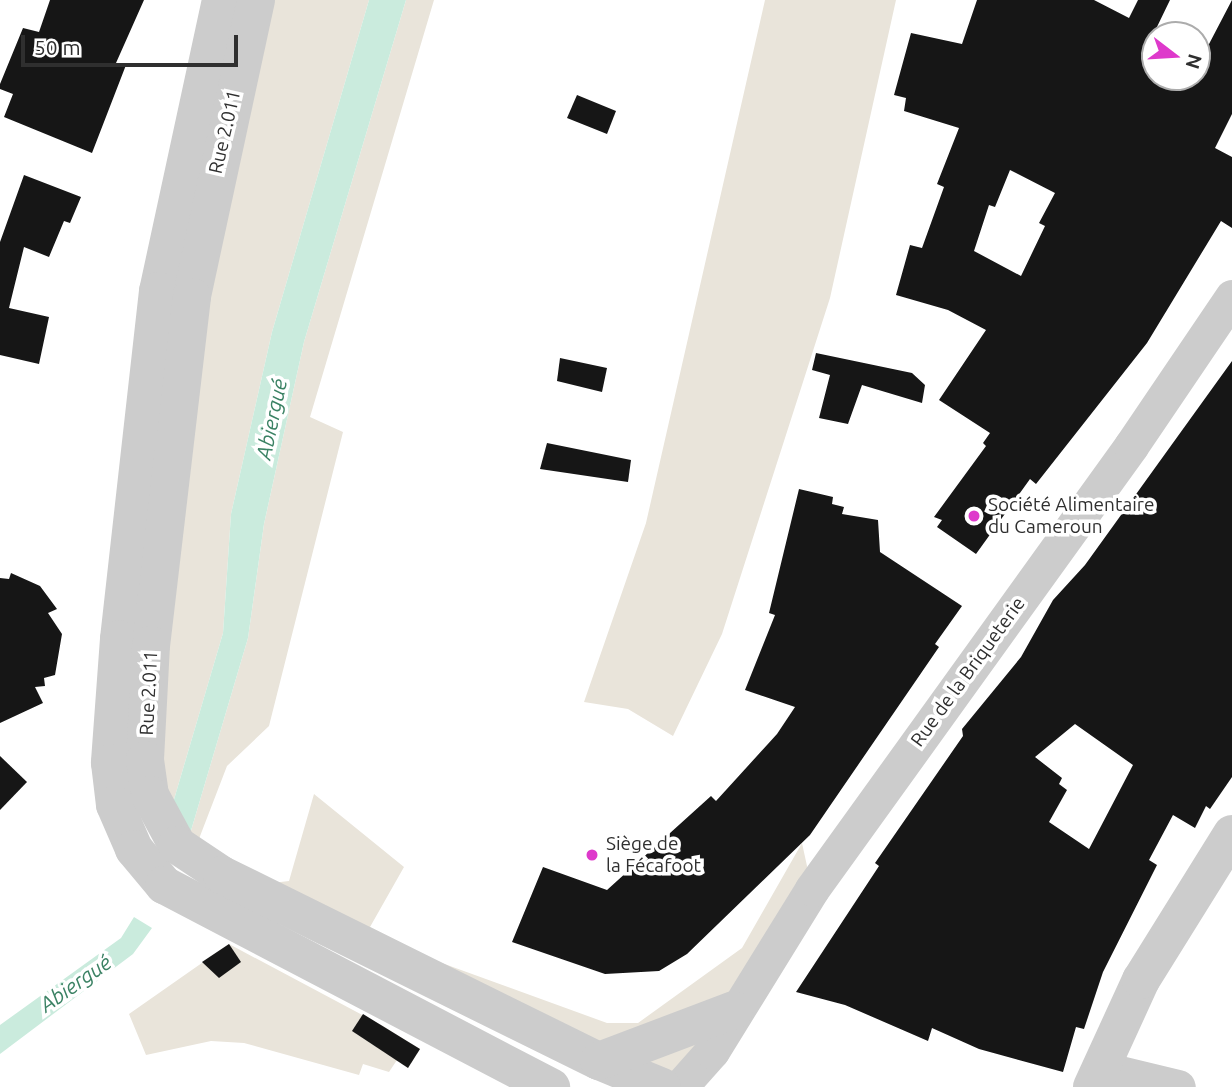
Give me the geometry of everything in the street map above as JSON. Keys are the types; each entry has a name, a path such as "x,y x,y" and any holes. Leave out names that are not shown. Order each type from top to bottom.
{"street":[{"name":"Rue 2.011","path":"221,0 158,291 119,639 110,763 115,805 134,849 163,885 551,1087"},
{"name":"Rue 2.011","path":"256,0 192,297 151,645 145,760 150,795 177,845 222,875 599,1061 662,1087"},
{"name":"Rue de la Briqueterie","path":"680,1087 712,1051 734,1010 813,889 1131,446 1232,296"},
{"path":"1178,1087 1096,1077 1141,981 1232,834"},
{"path":"599,1061 734,1010"},
{"path":"712,1051 714,1087"}],"shaded area":[{"path":"256,0 369,0 272,332 231,514 223,633 165,830 151,645"},
{"path":"406,0 434,0 310,417 343,432 269,726 227,766 197,844 272,883 289,881 314,794 404,867 370,927 439,962 607,1023 638,1023 742,948 802,843 812,889 680,1087 185,851 248,638 264,524 304,342"},
{"path":"765,0 896,0 830,298 722,634 673,736 628,709 584,702 646,523"},
{"path":"229,944 383,1026 420,1049 408,1068 397,1060 389,1072 363,1064 359,1075 244,1043 211,1041 146,1055 129,1014"}],"water":[{"name":"Abiergué","path":"369,0 406,0 304,342 264,524 248,638 185,851 165,830 223,633 231,514 272,332"},
{"name":"Abiergué","path":"134,917 152,928 133,954 0,1054 0,1025 121,938"}],"building":[{"path":"50,0 144,0 116,63 126,65 92,153 4,117 13,94 0,89 0,84 23,28 39,32"},
{"path":"977,0 1094,0 1129,18 1138,0 1170,0 1160,21 1141,21 1141,91 1211,91 1211,40 1232,0 1232,114 1215,148 1232,157 1232,228 1221,221 1147,343 1036,484 1030,479 976,554 937,527 942,520 934,517 986,446 983,443 990,433 939,400 986,330 948,310 896,295 910,245 922,248 944,187 937,184 959,128 904,111 906,98 894,95 911,33 962,44","holes":["1010,170 1055,193 1039,223 1045,226 1021,276 974,251 989,205 995,207"]},
{"path":"577,95 616,111 607,134 567,118"},
{"path":"24,175 81,197 70,223 64,221 49,257 24,247 9,308 49,317 39,364 0,355 0,242"},
{"path":"816,353 912,373 925,385 922,403 862,385 848,424 819,418 830,375 812,370"},
{"path":"560,358 607,368 602,392 557,381"},
{"path":"1232,361 1232,777 1210,809 1206,806 1195,828 1173,815 1149,860 1157,865 1103,972 1084,1029 1076,1027 1063,1072 979,1049 932,1028 928,1041 845,1005 796,992 879,866 875,863 963,736 962,729 1021,657 1053,600 1085,565","holes":["1075,724 1133,765 1089,849 1049,822 1067,790 1059,784 1062,778 1035,757"]},
{"path":"547,443 631,460 628,482 540,469"},
{"path":"799,489 833,497 832,504 844,507 842,514 878,520 880,552 962,606 935,644 939,647 810,835 687,954 659,971 605,974 512,942 543,867 607,890 711,796 716,801 777,734 795,707 745,690 775,615 769,613"},
{"path":"11,573 40,586 57,609 48,613 62,634 55,675 44,678 45,686 35,687 43,703 0,723 0,578 9,579"},
{"path":"0,756 27,782 0,810"},
{"path":"229,944 241,962 219,978 202,962"},
{"path":"363,1014 420,1049 408,1068 352,1031"}],"place":[{"name":"Société Alimentaire du Cameroun","path":"974,516"},
{"name":"Siège de la Fécafoot","path":"592,855"}]}
